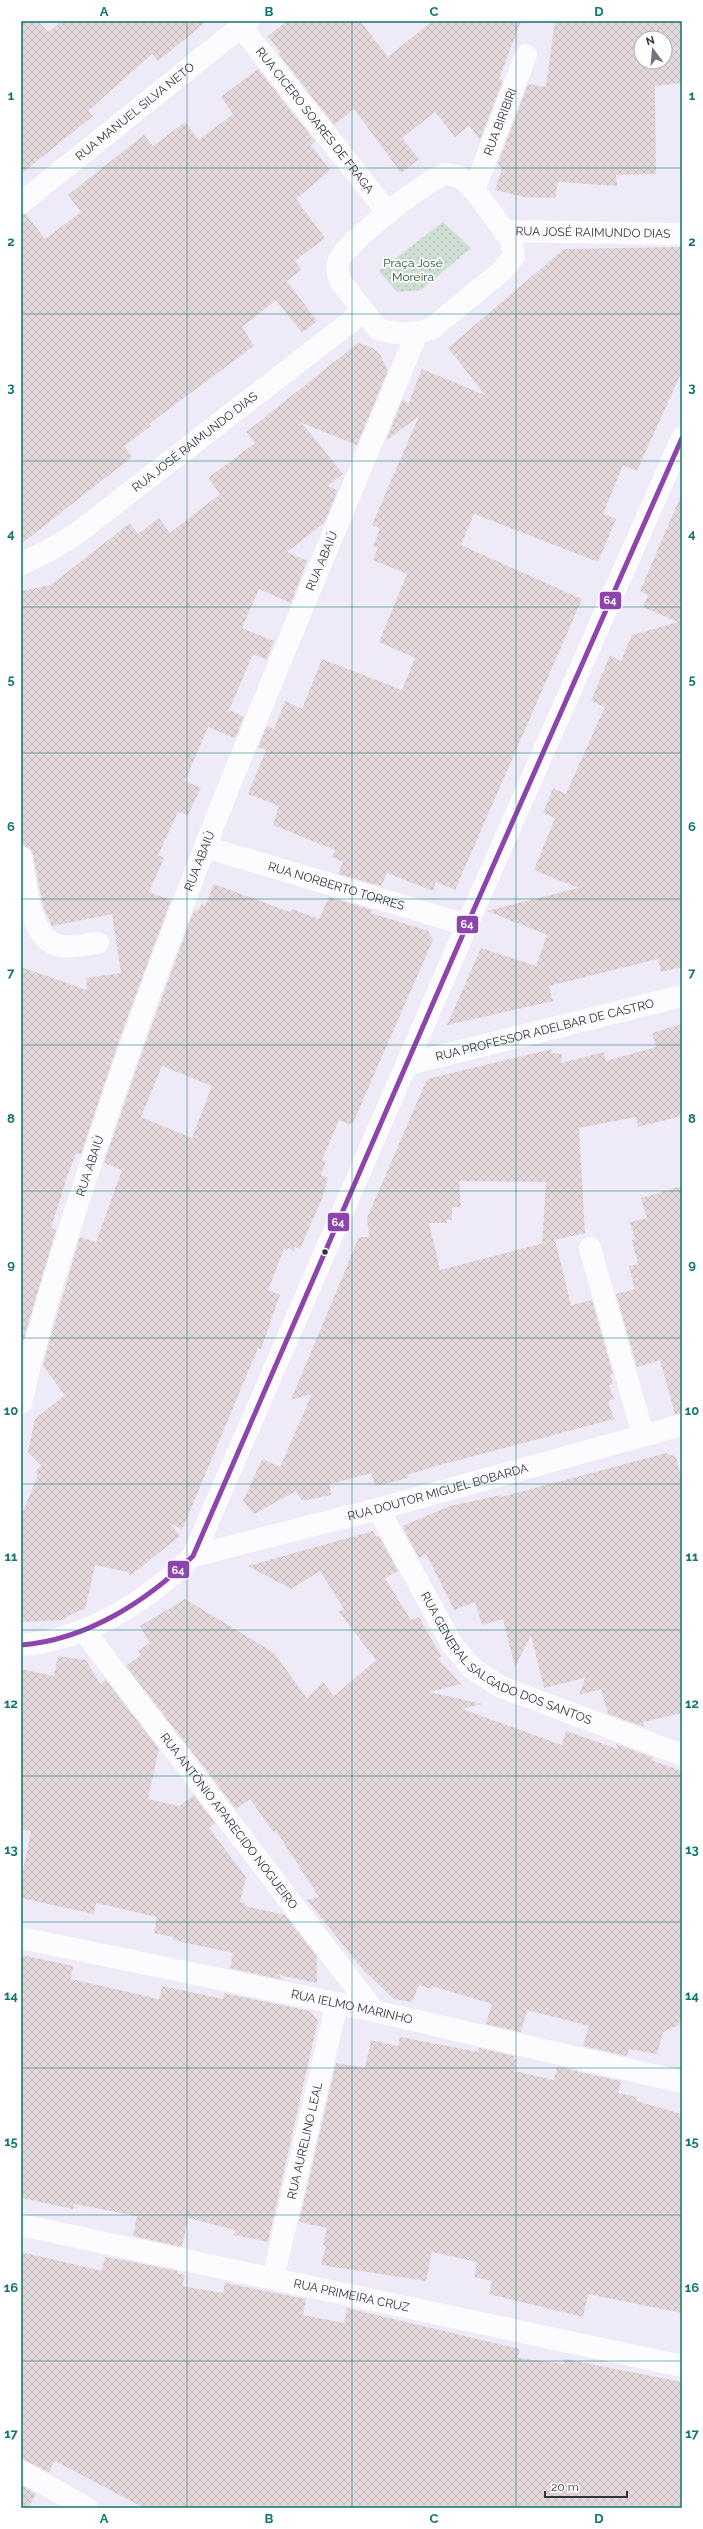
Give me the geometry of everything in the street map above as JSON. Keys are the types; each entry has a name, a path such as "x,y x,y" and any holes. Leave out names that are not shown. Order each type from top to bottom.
{"street":[{"name":"RUA MANUEL SILVA NETO","path":"21,203 245,24"},
{"name":"RUA CICERO SOARES DE FRAGA","path":"245,24 388,213"},
{"name":"RUA BIRIBIRI","path":"474,190 526,54"},
{"path":"446,174 460,177 474,190 511,239 514,256 507,267 442,322 431,329 417,333 390,332 378,329 363,312 340,281 338,274 338,262 345,253 388,213 436,178 446,174"},
{"name":"RUA JOSÉ RAIMUNDO DIAS","path":"504,231 682,234"},
{"name":"RUA JOSÉ RAIMUNDO DIAS","path":"21,564 48,551 76,534 363,312"},
{"name":"RUA ABAIÚ","path":"21,1403 49,1293 131,1041 205,847 417,333"},
{"path":"21,1645 66,1638 84,1631 114,1615 169,1579 193,1556 408,1064 467,925 682,438"},
{"name":"RUA NORBERTO TORRES","path":"205,847 467,925"},
{"path":"21,857 33,916 39,933 48,942 61,946 98,943"},
{"name":"RUA PROFESSOR ADELBAR DE CASTRO","path":"408,1064 682,996"},
{"path":"590,1248 643,1435"},
{"name":"RUA DOUTOR MIGUEL BOBARDA","path":"193,1556 378,1509 682,1425"},
{"name":"RUA GENERAL SALGADO DOS SANTOS","path":"378,1509 453,1646 472,1668 499,1686 682,1755"},
{"name":"RUA ANTÔNIO APARECIDO NOGUEIRO","path":"84,1631 374,2011"},
{"name":"RUA IELMO MARINHO","path":"21,1938 374,2011 682,2082"},
{"name":"RUA AURELINO LEAL","path":"273,2278 337,2003"},
{"name":"RUA PRIMEIRA CRUZ","path":"21,2225 682,2366"},
{"path":"21,2472 87,2508"}],"green space":[{"name":"Praça José Moreira","path":"443,222 471,248 421,290 397,292 379,271"}],"building":[{"path":"21,21 38,21 48,32 61,21 207,21 158,61 152,54 88,111 93,116 21,174"},
{"path":"287,21 360,21 388,57 432,21 521,21 499,79 503,80 480,140 469,126 455,137 435,112 402,138 419,159 401,173 354,109 334,125 278,53 280,52 268,36"},
{"path":"555,21 682,21 682,83 655,86 656,174 616,175 617,186 558,182 555,198 524,197 495,190 502,169 498,163 528,84 546,87"},
{"path":"258,69 315,141 311,145 330,170 296,199 325,238 295,261 301,270 287,281 317,321 302,333 276,300 242,327 254,346 149,424 151,426 124,446 132,457 21,544 21,215 26,214 45,239 81,212 68,195 93,175 144,135 153,146 185,122 199,140 233,114 221,97"},
{"path":"682,247 682,371 637,471 623,465 603,514 616,519 598,562 474,514 461,545 582,599 455,890 436,882 433,891 387,873 381,886 338,874 343,862 332,857 335,850 273,825 279,806 248,794 266,750 258,747 267,726 274,729 285,701 302,709 322,659 402,690 415,658 379,642 407,574 373,560 378,548 373,546 380,529 372,525 419,416 386,441 403,398 408,405 422,369 485,395 448,348 564,249"},
{"path":"358,343 369,346 379,353 388,370 357,445 302,423 343,474 327,486 338,490 324,523 287,552 307,561 291,603 259,589 242,628 274,641 266,660 253,654 229,710 244,717 235,738 208,727 185,781 201,788 188,815 178,812 158,855 164,858 149,892 171,900 122,1032 81,1154 76,1153 66,1180 51,1228 56,1230 23,1342 21,1340 21,967 87,990 86,978 121,973 112,914 52,926 43,906 33,855 30,849 21,845 21,591 51,585 130,523 138,534 159,518 170,533 220,494 208,478 255,443 246,432"},
{"path":"682,493 682,967 661,972 658,959 613,970 549,986 553,1001 447,1025 481,948 536,966 547,935 487,911 578,888 534,870 555,818 543,813 553,788 566,794 605,707 591,701 610,655 621,661 632,635 678,622 643,607 648,595 640,591"},
{"path":"214,884 290,912 292,909 319,919 329,897 372,910 371,913 428,931 433,940 352,1125 339,1120 322,1160 326,1161 321,1175 328,1178 321,1201 300,1249 295,1247 294,1251 288,1248 287,1250 284,1249 268,1290 280,1295 261,1349 258,1348 182,1530 170,1523 180,1536 130,1576 128,1572 95,1565 85,1610 80,1610 62,1620 21,1622 21,1516 38,1475 35,1472 41,1465 28,1452 35,1419 65,1395 43,1366 80,1237 96,1242 122,1170 104,1163 146,1041 194,910 198,911 201,904 205,906","holes":["162,1066 212,1086 192,1138 141,1117"]},
{"path":"682,1024 682,1116 638,1127 636,1117 579,1128 585,1233 542,1243 546,1182 459,1181 461,1207 452,1207 452,1220 447,1220 447,1223 429,1223 440,1270 555,1240 571,1305 592,1300 613,1374 610,1374 613,1384 609,1385 614,1399 608,1401 614,1419 436,1466 407,1475 408,1478 375,1486 371,1473 330,1484 331,1495 302,1501 296,1491 254,1514 243,1501 262,1459 280,1467 312,1394 291,1400 359,1237 369,1237 367,1218 427,1079 552,1049 551,1053 562,1054 561,1063 604,1052 606,1061 656,1047 652,1033"},
{"path":"682,1186 682,1413 675,1414 660,1360 637,1367 616,1294 635,1289 629,1266 638,1264 632,1240 635,1239 630,1222 647,1218 641,1198"},
{"path":"666,1453 676,1457 682,1481 682,1713 643,1722 644,1727 608,1714 601,1689 579,1695 585,1678 544,1688 531,1635 515,1667 503,1619 482,1625 475,1602 454,1610 426,1554 419,1558 402,1526 450,1506 501,1495 501,1497"},
{"path":"373,1531 376,1537 379,1536 398,1571 385,1578 411,1620 419,1617 441,1656 438,1659 461,1684 429,1692 482,1704 462,1709 562,1745 566,1731 618,1749 616,1744 652,1757 653,1761 682,1771 682,2016 679,2025 663,2032 657,2054 629,2049 627,2056 583,2046 589,2026 527,2010 521,2032 486,2024 492,2004 432,1986 431,1989 419,1985 412,2002 394,1999 364,1971 307,1900 319,1897 276,1831 274,1833 250,1799 236,1809 126,1666 141,1655 138,1651 150,1643 140,1626 185,1599 274,1653 307,1698 323,1682 334,1696 376,1660 339,1612 344,1609 320,1571 291,1589 248,1566"},
{"path":"58,1656 86,1660 100,1684 106,1680 159,1749 148,1799 179,1806 194,1795 215,1823 209,1828 246,1877 240,1902 245,1903 245,1906 285,1915 317,1957 317,1983 279,1975 283,1980 230,1968 233,1953 173,1940 174,1937 154,1933 157,1917 96,1903 94,1914 21,1898 21,1880 31,1832 21,1829 21,1669 54,1676"},
{"path":"21,1955 73,1966 71,1979 159,1999 162,1986 223,1999 224,1993 310,2011 318,2020 268,2242 234,2235 235,2230 188,2218 182,2247 133,2236 137,2216 74,2204 73,2209 21,2198"},
{"path":"400,2037 478,2052 479,2048 514,2056 513,2059 516,2060 514,2071 554,2080 557,2067 621,2081 618,2093 637,2097 636,2101 682,2114 682,2313 588,2294 583,2317 489,2294 492,2281 474,2277 477,2262 432,2252 426,2281 321,2265 326,2246 323,2245 327,2228 299,2222 336,2063 365,2068 371,2040 398,2046"},
{"path":"21,2252 102,2271 105,2257 128,2261 177,2271 177,2273 185,2275 182,2286 223,2293 225,2283 306,2299 303,2315 344,2323 347,2308 520,2349 518,2358 564,2364 565,2359 682,2382 682,2508 144,2508 55,2461 49,2472 21,2459"},
{"path":"21,2485 36,2494 29,2508 21,2508"}],"transit line":[{"name":"64","path":"21,1645 45,1642 69,1635 92,1627 114,1616 136,1603 156,1588 193,1556 467,925 682,438"}]}
